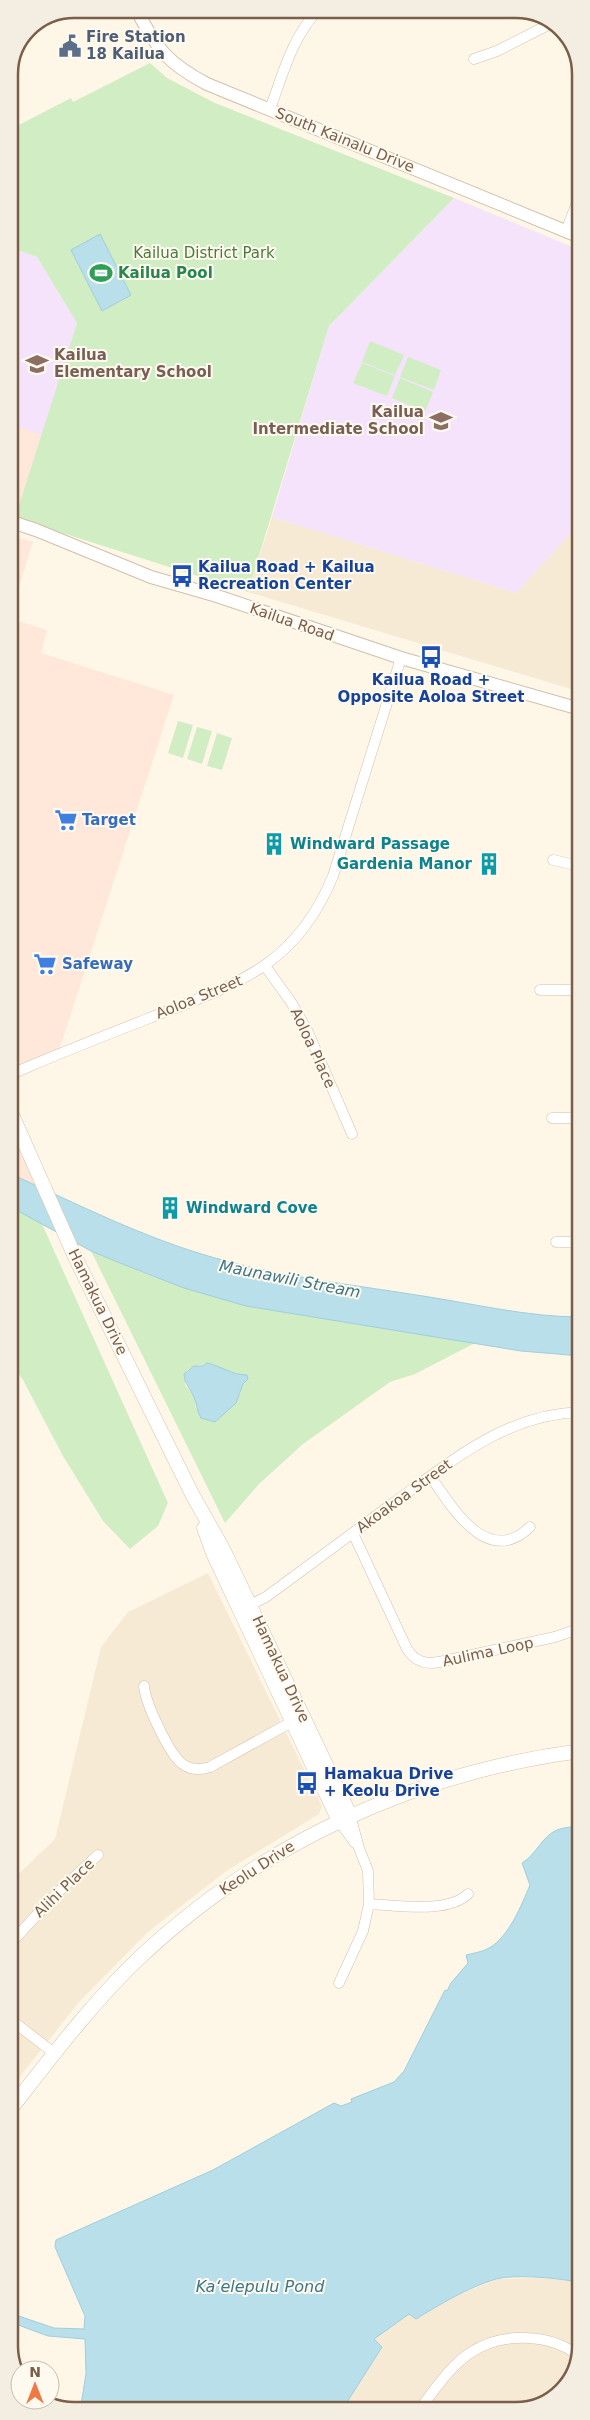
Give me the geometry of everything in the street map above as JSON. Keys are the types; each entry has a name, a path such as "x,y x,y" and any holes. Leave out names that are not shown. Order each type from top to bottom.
{"main road":[{"name":"Hamakua Drive","path":"18,1130 76,1259 192,1494 213,1553 246,1607 345,1818"},
{"name":"Keolu Drive","path":"18,2100 111,1987 181,1921 259,1865 345,1818 405,1793 468,1773 532,1758 572,1752"}],"street":[{"name":"South Kainalu Drive","path":"141,18 159,49 178,68 207,84 572,234"},
{"path":"270,109 294,43 311,18"},
{"path":"474,59 496,51 546,26"},
{"path":"566,232 572,216"},
{"name":"Kailua Road","path":"18,524 152,577 217,596 401,658 572,705"},
{"name":"Aoloa Street","path":"18,1071 68,1049 228,987 266,966 302,931 327,891 366,775 401,658"},
{"path":"553,860 572,864"},
{"name":"Aoloa Place","path":"266,966 291,1002 307,1030 352,1134"},
{"path":"540,990 572,990"},
{"path":"552,1118 572,1118"},
{"path":"556,1242 572,1242"},
{"name":"Akoakoa Street","path":"246,1607 266,1597 478,1442 508,1427 540,1417 572,1413"},
{"path":"431,1476 462,1520 483,1536 506,1540 518,1536 530,1527"},
{"name":"Aulima Loop","path":"353,1533 407,1649 414,1657 423,1662 439,1662 555,1637 572,1631"},
{"path":"144,1686 148,1705 176,1758 184,1766 194,1769 210,1767 298,1718"},
{"name":"Hamakua Drive","path":"340,1983 363,1931 370,1904 368,1871 345,1818"},
{"name":"Alihi Place","path":"18,1935 56,1894 98,1854"},
{"path":"370,1904 443,1905 456,1902 468,1894"},
{"path":"18,2025 54,2054"},
{"path":"426,2402 458,2364 483,2345 526,2337 548,2341 572,2350"}],"shaded area":[{"name":"Kailua Intermediate School","path":"454,198 572,247 572,532 516,593 272,517 329,326"},
{"name":"Kailua Elementary School","path":"18,250 37,257 77,323 42,435 18,427"},
{"path":"18,422 45,431 18,514"},
{"path":"272,517 516,593 572,532 572,689 571,689 248,592"},
{"path":"18,537 33,542 18,590"},
{"path":"18,621 47,630 41,653 174,695 56,1060 18,1079"},
{"path":"18,1145 36,1185 18,1177"},
{"path":"208,1573 322,1806 319,1814 225,1872 148,1932 79,2002 18,2079 18,1874 55,1839 101,1647 128,1612"},
{"path":"530,2278 572,2281 571,2358 565,2375 554,2389 538,2398 517,2402 347,2402 382,2347 373,2339 409,2314 416,2319 452,2297 498,2279"}],"green space":[{"name":"Kailua District Park","path":"150,63 167,78 215,103 454,198 329,326 248,592 18,519 18,509 77,323 37,257 18,250 18,125 71,98 73,102"},
{"path":"370,341 404,355 395,375 362,362"},
{"path":"408,357 441,370 434,390 400,377"},
{"path":"362,363 395,376 387,396 353,383"},
{"path":"400,378 433,392 425,412 392,398"},
{"path":"178,721 193,725 183,758 168,753"},
{"path":"197,727 212,731 202,764 187,759"},
{"path":"217,733 232,738 222,770 207,766"},
{"path":"18,1211 42,1224 168,1503 158,1526 130,1549 103,1521 63,1456 18,1374"},
{"path":"91,1251 154,1277 246,1306 477,1342 415,1374 390,1382 303,1444 259,1484 225,1523","holes":["198,1365 222,1369 226,1372 242,1375 242,1383 239,1396 235,1402 215,1422 196,1408 194,1396 185,1385 187,1370"]}],"water":[{"name":"Kailua Pool","path":"100,234 131,295 102,311 71,250"},
{"name":"Maunawili Stream","path":"18,1177 162,1241 241,1265 319,1280 502,1310 572,1317 572,1355 521,1351 246,1306 184,1288 91,1251 18,1211"},
{"path":"207,1363 236,1374 247,1375 248,1379 243,1384 236,1403 215,1422 201,1418 194,1397 185,1381 184,1374 194,1366 203,1366"},
{"name":"Kaʻelepulu Pond","path":"572,1827 572,2282 539,2277 496,2279 465,2291 416,2319 409,2314 374,2339 382,2347 347,2402 81,2402 86,2374 85,2339 48,2336 18,2325 18,2316 54,2328 84,2329 85,2316 55,2247 56,2240 213,2170 334,2103 341,2106 352,2102 351,2099 394,2082 404,2071 445,1990 447,1991 451,1983 468,1963 466,1955 489,1948 496,1943 514,1920 530,1885 522,1863 527,1860 547,1837 563,1828"}],"place":[{"name":"Fire Station 18 Kailua","path":"70,46"},
{"name":"Kailua Pool","path":"101,273"},
{"name":"Kailua Elementary School","path":"37,364"},
{"name":"Kailua Intermediate School","path":"441,421"},
{"name":"Kailua Road + Kailua Recreation Center","path":"182,576"},
{"name":"Kailua Road + Opposite Aoloa Street","path":"431,657"},
{"name":"Target","path":"66,820"},
{"name":"Windward Passage","path":"274,844"},
{"name":"Gardenia Manor","path":"489,864"},
{"name":"Safeway","path":"45,964"},
{"name":"Windward Cove","path":"170,1208"},
{"name":"Hamakua Drive + Keolu Drive","path":"307,1783"}]}
